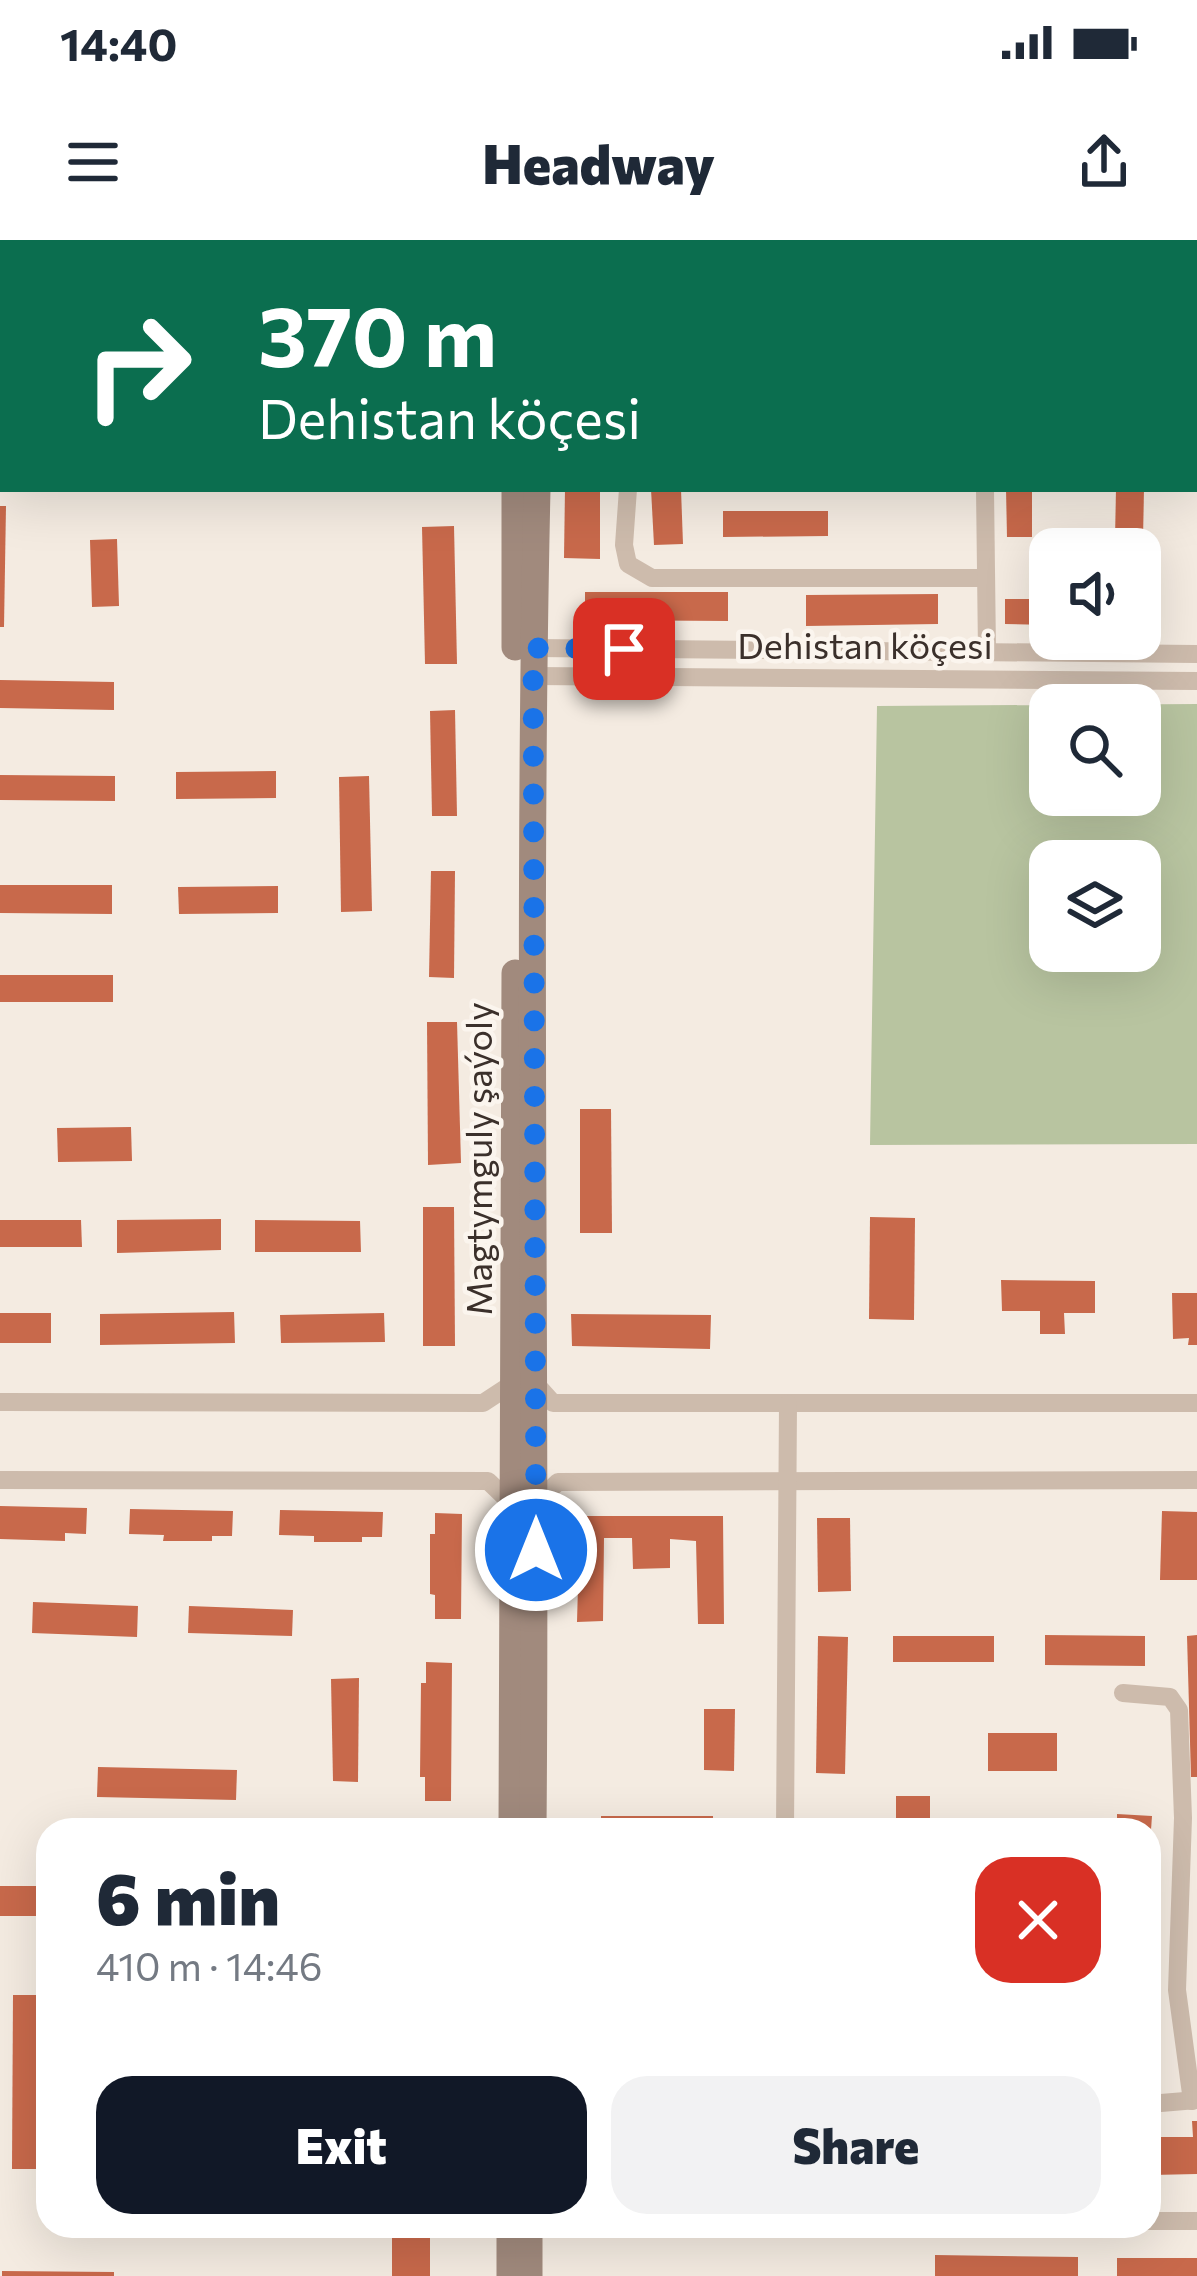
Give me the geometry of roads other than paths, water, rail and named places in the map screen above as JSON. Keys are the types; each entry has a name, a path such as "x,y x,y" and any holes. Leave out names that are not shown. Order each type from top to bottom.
{"street":[{"name":"Magtymguly şaýoly","path":"515,492 525,1383"},
{"name":"Magtymguly şaýoly","path":"512,1818 524,1503 537,492"},
{"path":"628,492 624,545 628,564 652,578 986,578"},
{"path":"985,492 987,652"},
{"name":"Dehistan köçesi","path":"533,662 987,652 1197,654"},
{"name":"Dehistan köçesi","path":"533,662 1197,681"},
{"path":"0,1402 483,1403 525,1383 553,1403 1197,1403"},
{"path":"785,1818 788,1404"},
{"path":"0,1480 488,1481 524,1503 558,1482 1197,1480"},
{"name":"Magtymguly şaýoly","path":"524,1503 533,1818"},
{"path":"1123,1693 1170,1696 1178,1704 1183,1839 1177,1990 1194,2100 1161,2103"},
{"path":"1161,2222 1197,2221"},
{"path":"510,2238 510,2276"},
{"path":"529,2238 530,2276"}]}
